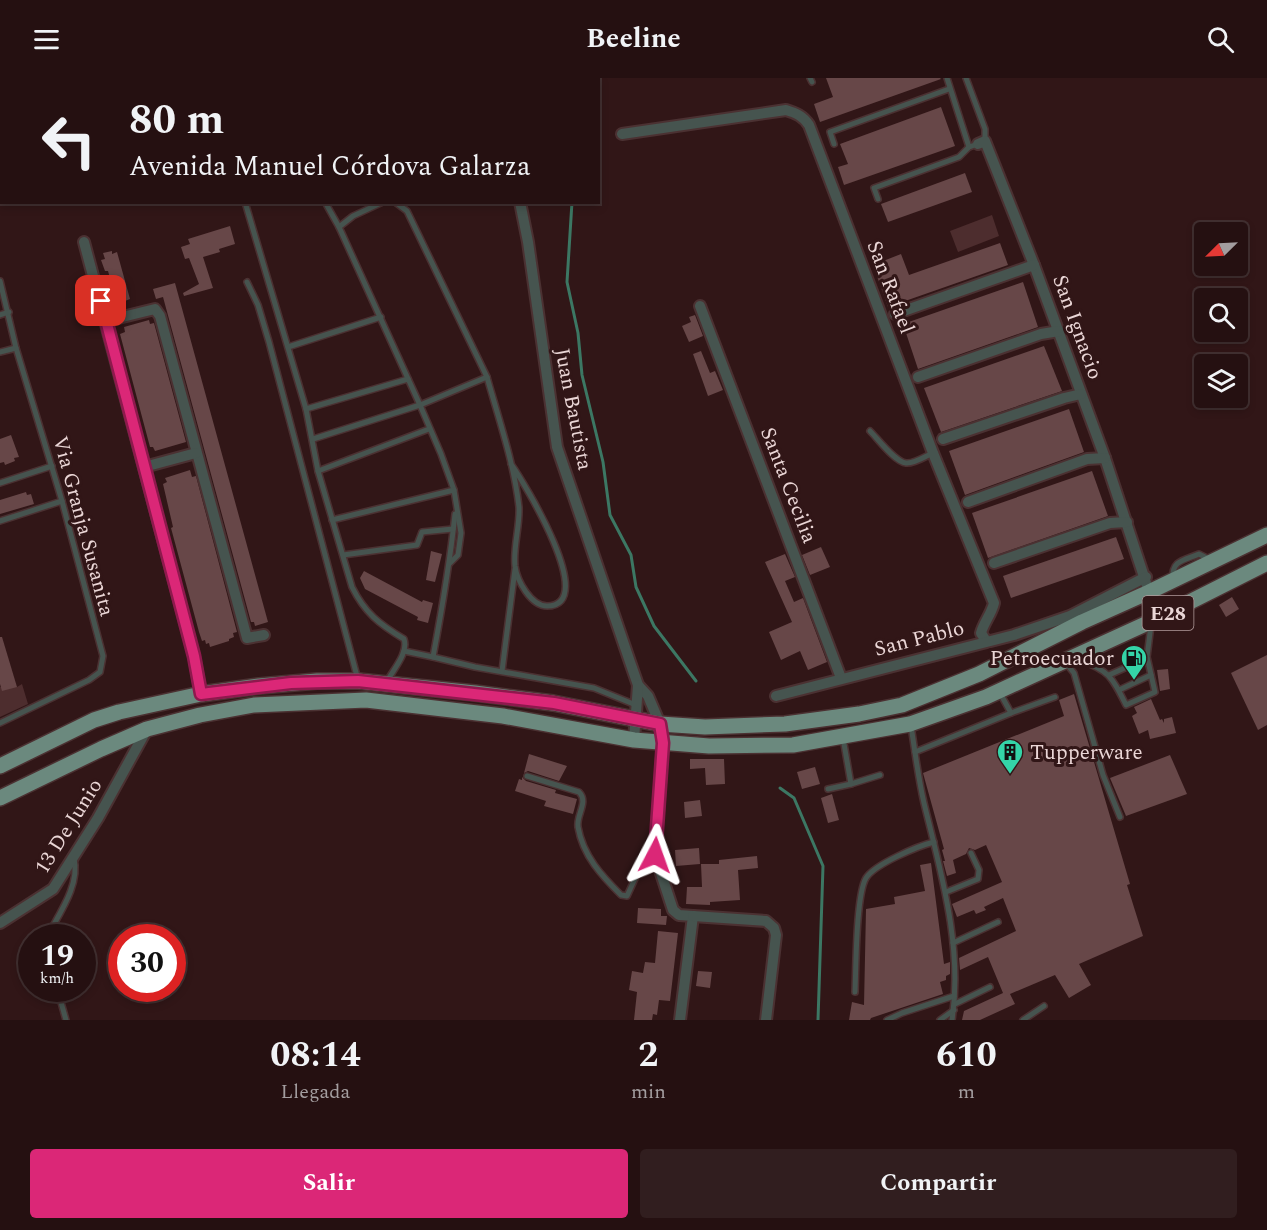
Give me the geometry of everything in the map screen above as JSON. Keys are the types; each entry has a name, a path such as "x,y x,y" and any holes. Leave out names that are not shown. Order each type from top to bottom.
{"main road":[{"name":"E28","path":"0,766 94,720 147,705 201,694 291,683 358,681 637,712 660,724 705,727 785,724 859,714 891,707 979,674 1076,619 1148,585 1173,581 1267,535"},
{"name":"E28","path":"0,798 147,729 200,715 254,705 366,700 503,716 634,740 710,746 793,745 910,724 999,691 1152,621 1267,563"},
{"path":"1076,619 1093,647"}],"street":[{"name":"San Rafael","path":"622,134 786,110 804,118 809,125 933,453 994,603 991,615 981,633 986,641"},
{"name":"San Ignacio","path":"978,144 1034,265 1105,458 1148,585"},
{"name":"Juan Bautista","path":"520,204 528,242 557,447 639,685 648,696 660,724 663,743 655,855"},
{"path":"84,242 194,656 201,694"},
{"path":"895,314 1034,265"},
{"name":"Santa Cecilia","path":"700,306 841,678"},
{"path":"106,321 156,309 160,316 247,638 264,635"},
{"path":"918,377 1041,334 1059,331"},
{"path":"943,439 1081,394"},
{"path":"144,468 196,453"},
{"path":"968,502 1087,459 1105,458"},
{"path":"994,563 1110,523 1127,522"},
{"name":"San Pablo","path":"776,696 1076,619"},
{"name":"Juan Bautista","path":"634,740 639,685"},
{"name":"13 De Junio","path":"0,923 53,889 98,818 147,729"},
{"path":"655,855 673,910 679,915 766,921 774,928 776,935 766,1020"},
{"path":"680,1020 693,916"}],"lane":[{"path":"878,199 874,188 959,157 978,144 949,89 947,78"},
{"name":"San Ignacio","path":"966,78 985,129 978,144"},
{"path":"834,144 830,132 949,89"},
{"path":"246,204 306,409 318,471 352,587 361,605 370,615 404,639 406,644 385,684"},
{"path":"327,204 381,317 441,454 454,490 461,542 458,555 450,563"},
{"path":"339,227 353,216 379,204"},
{"path":"398,204 407,211 487,377 511,464 519,515 502,671"},
{"name":"Via Granja Susanita","path":"0,280 16,348 62,501 103,656 100,672 89,680 0,723"},
{"path":"247,282 258,305 302,462 358,681"},
{"path":"0,315 9,312"},
{"path":"288,348 381,317"},
{"path":"0,352 16,348"},
{"path":"313,439 420,405 487,377"},
{"path":"306,409 408,379"},
{"path":"318,471 429,429"},
{"path":"870,431 891,453 907,464 933,453"},
{"path":"511,464 542,514 561,562 566,591 560,602 550,607 539,605 528,596 515,567"},
{"path":"0,483 52,466"},
{"path":"332,520 454,490"},
{"path":"0,521 62,501"},
{"path":"433,657 450,563 450,546 456,508"},
{"path":"343,555 417,545 422,532 453,529"},
{"path":"1069,659 1102,668 1119,690 1126,705 1155,692 1147,658 1152,621"},
{"path":"404,651 594,688 637,712"},
{"path":"1109,675 1147,658"},
{"path":"1069,659 1103,775 1120,817"},
{"path":"1119,690 1151,675"},
{"path":"999,691 1011,712"},
{"path":"915,752 1011,712 1055,697"},
{"path":"910,724 924,800 946,892 953,943 954,1007 952,1020"},
{"path":"842,736 851,784"},
{"path":"828,789 880,775"},
{"path":"527,776 579,792 582,795 584,799 578,819 578,828 591,863 621,895 627,896 638,872 655,855"},
{"path":"855,992 860,900 865,880 871,872 918,846 934,842"},
{"path":"946,892 978,879 979,870 971,853"},
{"path":"54,924 69,894 75,876 73,856"},
{"path":"953,943 998,922"},
{"path":"940,1020 954,1007 990,987"},
{"path":"887,1020 954,996"},
{"path":"61,1002 66,1020"},
{"path":"1023,1020 1044,1006"}],"shaded area":[{"path":"992,215 999,236 958,252 950,231"},
{"path":"22,684 28,704 0,717 0,687 17,687"}],"building":[{"path":"826,78 941,79 820,122 814,104 833,97"},
{"path":"941,107 955,146 844,185 838,167 848,164 840,144"},
{"path":"965,173 972,192 888,222 881,204"},
{"path":"230,226 235,244 203,257 213,288 184,296 183,293 199,284 189,258 185,259 181,247 190,244 188,239"},
{"path":"1000,243 1008,265 888,307 873,265 901,254 909,275"},
{"path":"112,251 112,254 117,252 130,299 118,306 116,300 113,301 109,290 113,289 108,271 105,271 101,260 105,259 103,253"},
{"path":"1023,282 1038,327 918,369 903,324"},
{"path":"175,283 268,622 255,626 254,622 251,622 163,297 156,299 153,289"},
{"path":"695,315 703,336 689,342 682,326 691,322 689,317"},
{"path":"149,320 150,324 154,323 186,442 155,451 153,447 150,447 120,334 125,332 124,327"},
{"path":"1044,346 1062,391 941,432 924,388"},
{"path":"701,351 710,373 715,371 723,390 708,396 693,354"},
{"path":"1069,409 1084,452 965,495 949,451"},
{"path":"11,435 19,457 5,465 4,462 0,463 0,439"},
{"path":"190,470 192,477 196,476 237,632 233,633 234,637 229,641 210,647 205,640 202,641 199,632 171,528 173,527 163,484 167,482 165,478"},
{"path":"1092,471 1108,516 988,558 972,513"},
{"path":"26,492 27,495 31,494 34,504 0,514 0,500"},
{"path":"1116,537 1124,559 1011,598 1003,576"},
{"path":"821,547 830,567 810,575 802,555"},
{"path":"431,551 442,554 435,582 426,580"},
{"path":"785,554 795,577 785,581 794,602 803,598 827,662 808,670 800,651 781,660 769,632 792,622 765,562"},
{"path":"364,571 422,602 423,600 433,603 428,623 417,620 418,617 365,589 360,578"},
{"path":"1232,597 1239,609 1226,617 1219,605"},
{"path":"0,637 2,637 17,687 2,691 0,684"},
{"path":"1267,655 1267,725 1258,730 1231,673"},
{"path":"1168,669 1170,689 1160,691 1157,670"},
{"path":"1074,694 1143,936 1079,964 1091,985 1069,998 1055,975 1010,994 1015,1004 980,1020 962,1020 964,1011 1003,993 988,957 960,970 959,958 1016,931 1003,898 984,907 986,910 976,914 974,910 957,917 952,904 1002,882 986,845 975,850 969,848 966,854 953,860 956,873 947,876 943,861 945,861 942,850 944,849 923,773 1064,716 1059,700"},
{"path":"1151,699 1160,720 1162,719 1164,723 1164,719 1172,717 1176,733 1150,739 1148,730 1139,734 1132,716 1137,713 1134,707"},
{"path":"529,754 567,766 559,781 528,771 524,773"},
{"path":"1170,755 1187,794 1126,816 1110,778"},
{"path":"690,759 724,759 725,784 706,785 705,768 690,769"},
{"path":"815,767 820,784 802,789 797,772"},
{"path":"522,777 526,781 556,790 555,793 577,799 573,814 544,806 546,801 515,791"},
{"path":"832,794 839,820 828,823 821,798"},
{"path":"700,800 702,816 685,818 684,802"},
{"path":"699,848 700,864 676,866 675,850"},
{"path":"757,856 758,868 738,870 740,900 710,902 710,905 686,904 687,887 702,887 701,864 719,864 719,860"},
{"path":"931,863 944,964 950,962 950,974 946,976 946,980 940,982 943,994 870,1020 849,1020 852,1002 864,1005 866,909 895,904 894,897 925,891 920,865"},
{"path":"638,908 661,909 661,916 667,916 666,925 637,923"},
{"path":"658,931 678,933 670,1001 659,1000 657,1015 653,1014 652,1020 634,1020 637,992 629,990 632,971 643,973 645,962 655,963"},
{"path":"698,971 712,972 710,988 696,986"}],"waterway":[{"path":"572,204 567,282 578,333 582,375 603,462 610,515 631,555 636,587 654,626 696,681"},
{"path":"780,788 794,798 823,866 818,1020"}],"place":[{"name":"Petroecuador","path":"1134,681"},
{"name":"Tupperware","path":"1010,775"}],"route":[{"path":"101,301 194,656 201,694 291,683 358,681 554,703 660,724 663,743 655,855"}]}
